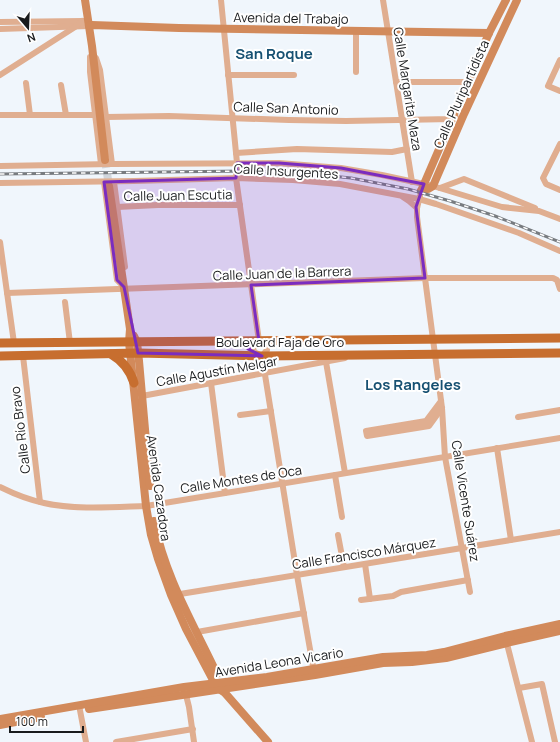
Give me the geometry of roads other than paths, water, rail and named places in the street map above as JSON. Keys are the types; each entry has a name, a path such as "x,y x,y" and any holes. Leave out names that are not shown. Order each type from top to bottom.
{"main road":[{"name":"Boulevard Faja de Oro","path":"0,343 560,338"},
{"name":"Boulevard Faja de Oro","path":"0,356 134,353 262,356 435,353 560,353"},
{"path":"111,354 126,366 134,383"}],"street":[{"path":"85,0 106,163"},
{"name":"Calle Juan Escutia","path":"221,0 237,163 236,178 259,341"},
{"name":"Calle Margarita Maza","path":"383,0 412,182"},
{"name":"Calle Pluripartidista","path":"435,353 417,224 417,208 421,191 452,118 489,33 506,0"},
{"name":"Calle Pluripartidista","path":"436,187 464,114 517,0"},
{"name":"Avenida del Trabajo","path":"0,22 224,29 489,33"},
{"name":"Avenida del Trabajo","path":"0,29 74,27 88,24"},
{"path":"0,75 74,27"},
{"path":"356,31 356,72"},
{"path":"92,46 90,52 90,72 95,115 106,163"},
{"path":"92,46 100,70 106,117 106,163"},
{"path":"480,56 490,59"},
{"path":"560,60 548,86 560,92"},
{"path":"228,75 294,75"},
{"path":"396,82 468,82"},
{"path":"26,83 30,115"},
{"path":"61,84 66,116"},
{"name":"Calle San Antonio","path":"106,117 170,116 289,120 402,120 452,118 464,114"},
{"path":"0,115 95,115"},
{"path":"560,144 543,178 546,184 560,190"},
{"path":"236,153 297,149 392,152 406,149"},
{"name":"Calle Insurgentes","path":"0,166 106,163 279,163 341,168 412,182 436,204 519,233 560,251"},
{"name":"Calle Insurgentes","path":"0,183 109,183 236,178 293,180 340,184 398,195 421,191"},
{"path":"421,191 464,179 560,219"},
{"path":"109,183 117,207 126,279 124,287"},
{"path":"109,183 134,353"},
{"path":"436,187 502,207 547,214"},
{"path":"398,195 409,201 417,208"},
{"name":"Calle Juan Escutia","path":"117,207 240,205"},
{"path":"0,242 14,343"},
{"name":"Calle Juan de la Barrera","path":"7,293 124,287 251,285 425,278 553,278 557,280 560,289"},
{"path":"65,302 70,343"},
{"path":"262,356 254,350 254,346 259,341 267,345 267,350 262,356 297,575 315,672"},
{"name":"Avenida Cazadora","path":"134,353 134,383 149,505 174,595 186,629 221,688 268,742"},
{"name":"Avenida Cazadora","path":"134,353 142,396 149,505"},
{"name":"Calle Vicente Suárez","path":"435,353 442,408 445,457 470,592"},
{"name":"Calle Agustín Melgar","path":"142,396 367,354"},
{"name":"Calle Río Bravo","path":"23,356 40,502"},
{"path":"326,362 345,473"},
{"path":"211,383 225,493"},
{"path":"441,401 426,421 400,428 428,426 442,408"},
{"path":"518,417 560,410"},
{"path":"240,415 271,411"},
{"name":"Calle Montes de Oca","path":"0,487 21,497 66,506 106,507 149,505 560,438"},
{"path":"497,448 511,540"},
{"path":"335,475 342,517"},
{"name":"Calle Francisco Márquez","path":"174,595 560,532"},
{"path":"338,534 344,567"},
{"path":"365,564 370,599"},
{"path":"362,600 392,596 402,592 468,580"},
{"name":"Avenida Cazadora","path":"174,595 197,632 213,674"},
{"path":"197,632 304,613"},
{"name":"Avenida Leona Vicario","path":"506,640 560,624"},
{"name":"Avenida Leona Vicario","path":"0,719 185,691 201,685 221,688 315,672 383,657 427,655 560,631"},
{"path":"506,640 532,742"},
{"path":"519,688 542,684 555,742"},
{"path":"185,691 189,706 194,742"},
{"path":"80,708 86,742"},
{"name":"Avenida Leona Vicario","path":"0,725 80,708"},
{"path":"116,742 193,730"}],"tunnel":[{"path":"105,160 109,186"}],"railway":[{"path":"0,174 244,171 301,173 351,178 408,189 450,201 495,216 560,242"}],"district":[{"name":"San Roque","path":"274,54"},
{"name":"Los Rangeles","path":"413,385"}]}
